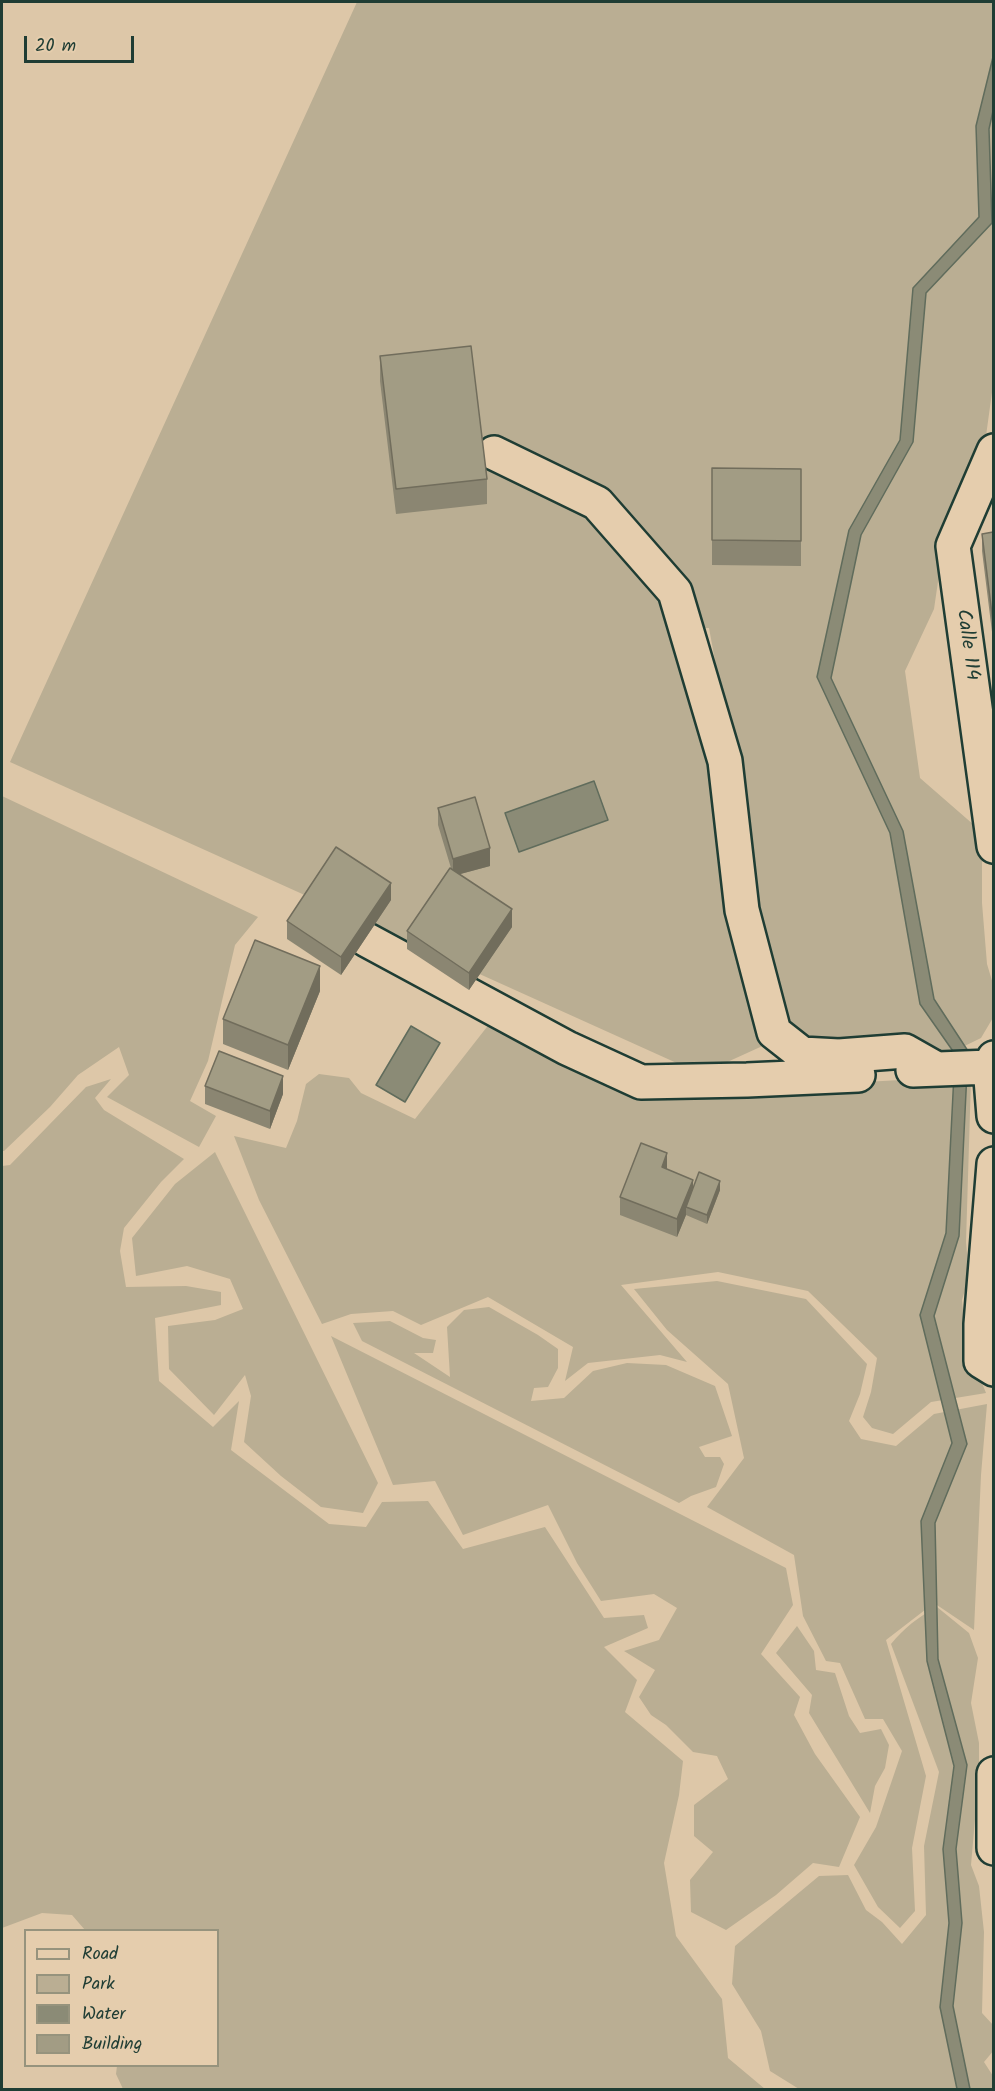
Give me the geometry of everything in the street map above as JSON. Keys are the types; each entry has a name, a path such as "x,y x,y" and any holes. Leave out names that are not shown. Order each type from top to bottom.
{"street":[{"name":"Calle 114","path":"993,451 968,544 993,846"},
{"path":"494,453 597,503 675,592 725,761 742,910 774,1032 802,1054 839,1056 904,1051 935,1068"},
{"path":"367,940 567,1048 641,1082 837,1077 992,1063 993,1116"},
{"path":"993,1164 981,1324 981,1361 993,1369"},
{"path":"993,1774 993,1848"}],"green space":[{"path":"357,2 993,2 993,385 978,494 941,561 934,609 905,671 920,778 982,832 982,903 987,964 993,984 994,1016 981,1038 946,1055 879,1041 790,1037 751,890 730,742 709,628 678,628 692,675 769,1043 701,1074 10,762"},
{"path":"2,796 258,917 235,945 208,1061 190,1101 216,1116 199,1147 107,1097 129,1075 119,1047 78,1075 50,1107 2,1151"},
{"path":"490,1023 578,1064 756,1088 937,1078 971,1079 966,1242 969,1276 962,1300 966,1343 986,1393 931,1402 893,1434 872,1428 863,1417 871,1392 877,1358 808,1291 718,1272 621,1285 687,1362 660,1355 588,1363 565,1381 573,1347 488,1297 421,1325 393,1311 351,1314 322,1324 259,1200 234,1136 286,1148 297,1121 306,1084 319,1074 349,1078 361,1093 415,1119"},
{"path":"111,1079 95,1098 104,1110 184,1159 161,1182 124,1228 120,1251 126,1287 186,1286 221,1292 221,1305 155,1318 159,1381 213,1427 239,1401 231,1450 329,1524 366,1527 382,1502 428,1501 463,1549 545,1527 604,1618 644,1615 648,1628 604,1647 637,1680 625,1712 683,1761 679,1795 664,1863 676,1936 722,1999 728,2058 765,2089 123,2089 116,2074 117,2067 219,2067 219,1929 84,1929 72,1915 42,1913 2,1928 2,1166 10,1165 86,1087"},
{"path":"215,1152 378,1483 363,1513 321,1507 281,1476 244,1442 251,1396 245,1375 214,1415 169,1369 168,1326 215,1320 243,1309 230,1279 187,1266 136,1276 132,1238 175,1184"},
{"path":"717,1281 806,1299 867,1364 860,1394 849,1421 861,1439 896,1446 934,1414 987,1404 981,1475 974,1630 934,1603 886,1640 926,1776 912,1848 915,1911 900,1928 878,1907 854,1865 876,1827 902,1751 883,1719 865,1719 840,1663 826,1661 803,1616 794,1555 707,1507 744,1458 728,1384 667,1330 634,1289"},
{"path":"489,1307 558,1349 558,1368 548,1387 534,1388 531,1401 564,1398 593,1371 627,1363 666,1365 715,1386 732,1436 699,1447 705,1457 720,1457 724,1464 716,1487 679,1503 362,1341 353,1323 390,1321 423,1338 436,1340 433,1353 414,1353 450,1377 447,1327 464,1310"},
{"path":"331,1336 786,1568 793,1605 761,1654 800,1697 794,1715 815,1754 860,1817 839,1867 813,1863 776,1895 726,1930 691,1912 690,1880 713,1852 694,1836 694,1805 728,1779 717,1756 693,1752 666,1725 651,1715 639,1697 655,1670 624,1651 659,1640 677,1608 654,1594 601,1601 577,1563 548,1505 463,1535 435,1481 393,1485"},
{"path":"937,1607 969,1633 978,1658 971,1703 979,1743 979,1774 971,1865 979,1886 984,1932 982,2013 993,2025 994,2050 984,2062 993,2076 993,2089 799,2089 770,2071 761,2031 732,1984 735,1946 819,1876 848,1875 866,1910 882,1922 902,1944 926,1915 924,1846 939,1772 891,1644 912,1623"},
{"path":"797,1626 814,1651 816,1670 835,1673 849,1716 860,1733 881,1729 889,1745 885,1768 875,1786 870,1813 809,1713 812,1695 776,1653"}],"water":[{"path":"993,57 993,111 989,129 992,223 926,293 913,442 861,535 831,678 903,831 934,999 968,1051 959,1236 934,1316 967,1444 935,1523 938,1659 967,1765 956,1849 962,1923 953,2006 970,2089 957,2089 940,2007 949,1923 943,1849 954,1766 927,1661 921,1521 952,1443 920,1315 946,1233 955,1054 920,1004 890,833 817,677 849,530 900,440 913,288 979,217 976,126"},
{"path":"594,781 608,820 519,852 505,813"},
{"path":"411,1026 440,1043 405,1102 376,1085"}],"building":[{"path":"471,346 487,479 396,489 380,356"},
{"path":"712,468 801,469 801,541 712,540"},
{"path":"993,532 993,622 982,534"},
{"path":"475,797 490,848 453,859 438,808"},
{"path":"336,847 391,883 341,957 287,921"},
{"path":"450,868 512,909 469,973 407,931"},
{"path":"255,940 320,966 288,1045 223,1019"},
{"path":"219,1051 283,1076 270,1111 205,1086"},
{"path":"641,1143 667,1153 662,1167 693,1180 677,1219 620,1197"},
{"path":"699,1172 720,1181 707,1215 686,1207"}]}
